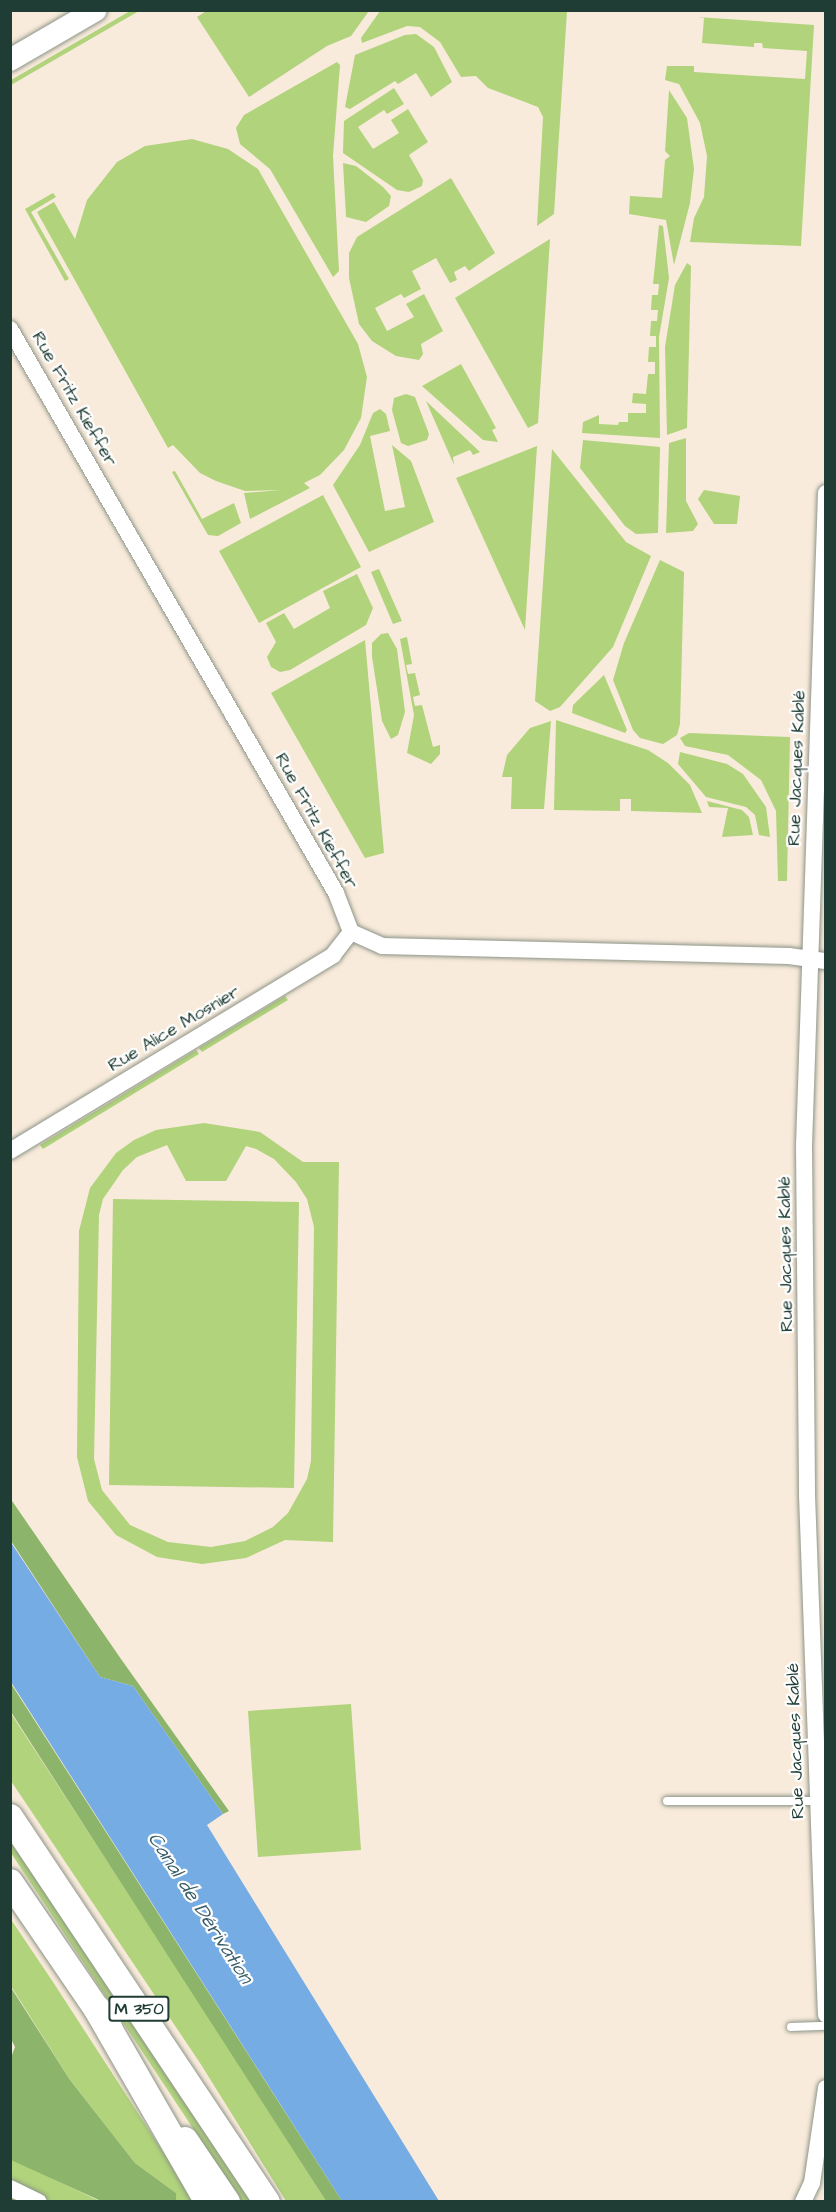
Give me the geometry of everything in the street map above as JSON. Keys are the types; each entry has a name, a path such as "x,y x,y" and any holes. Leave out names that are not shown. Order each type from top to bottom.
{"highway":[{"path":"97,2009 208,2202"}],"main road":[{"path":"10,60 96,10"},
{"name":"M 350","path":"10,1817 267,2202"},
{"name":"M 350","path":"10,1882 226,2202"}],"street":[{"name":"Rue Fritz Kieffer","path":"10,329 336,893 351,933"},
{"name":"Rue Jacques Kablé","path":"825,494 818,960 804,1168 807,1495 821,1801 825,2015"},
{"path":"351,933 382,946 818,960"},
{"name":"Rue Alice Mosnier","path":"10,1151 333,955 351,933"},
{"path":"803,2202 812,2183 825,2088"},
{"path":"10,2188 39,2202"}],"lane":[{"path":"667,1801 821,1801"},
{"path":"791,2027 825,2026"}],"green space":[{"path":"208,10 369,11 351,36 327,46 249,97 197,17"},
{"path":"130,11 139,11 11,85 11,80"},
{"path":"380,11 567,11 554,214 537,226 543,117 538,107 488,88 476,76 461,77 440,42 420,27 407,26 362,43 361,38"},
{"path":"697,17 814,25 801,246 690,242 694,218 704,197 707,156 700,123 679,84 665,80 667,66 694,66 694,72 805,79 807,51 763,48 762,43 754,43 754,47 702,43 704,18"},
{"path":"416,34 434,47 452,82 431,97 416,73 398,84 395,81 350,109 345,107 355,55 405,35"},
{"path":"337,62 340,65 333,156 339,271 333,277 270,169 240,144 236,128 244,115"},
{"path":"394,88 404,104 387,114 384,110 358,127 373,149 399,133 391,120 408,109 428,142 409,155 423,180 422,186 409,192 397,190 343,153 344,121"},
{"path":"669,90 687,118 694,169 690,203 674,265 666,220 629,214 630,196 662,198 665,160 670,156 665,151"},
{"path":"192,139 228,149 258,169 358,344 367,377 361,418 344,450 320,475 304,483 310,488 250,519 244,493 282,490 245,491 216,481 200,473 173,445 168,448 37,212 54,202 75,239 87,200 117,162 145,146"},
{"path":"343,163 356,166 391,196 389,206 366,222 346,217"},
{"path":"451,178 495,253 469,271 465,266 454,272 457,280 450,283 436,258 412,271 421,289 404,298 401,294 375,308 387,331 414,317 406,304 424,294 443,331 421,344 423,354 419,360 396,356 372,341 359,324 349,278 349,253 357,237"},
{"path":"53,193 56,197 31,212 69,279 65,281 25,209"},
{"path":"659,225 663,226 669,278 659,337 660,438 582,433 583,422 599,415 599,424 618,425 619,422 628,422 628,413 646,413 646,404 632,403 633,393 646,394 648,374 655,374 655,362 648,362 649,347 656,347 656,336 650,336 651,321 657,321 658,310 651,310 652,295 658,295 659,284 653,284"},
{"path":"550,239 538,423 528,428 455,298"},
{"path":"687,263 691,266 687,428 667,435 665,347 675,285"},
{"path":"461,364 496,428 492,430 498,442 483,440 422,386"},
{"path":"406,394 415,397 429,434 427,440 408,446 401,443 392,410 394,398"},
{"path":"426,401 480,452 473,455 470,450 453,457 454,465"},
{"path":"380,409 386,414 390,431 370,436 385,511 405,507 392,445 411,461 434,522 369,552 333,485 360,445 373,413"},
{"path":"686,438 686,501 698,524 693,531 666,533 669,443"},
{"path":"583,440 660,447 658,533 636,534 625,526 580,468"},
{"path":"537,446 525,630 456,478"},
{"path":"552,449 626,542 651,556 613,647 560,707 550,711 535,701"},
{"path":"175,471 202,519 234,503 241,523 218,536 208,535 172,472"},
{"path":"704,490 740,496 737,524 714,524 698,499"},
{"path":"323,495 361,567 259,623 219,551"},
{"path":"660,560 684,572 680,724 677,735 663,744 640,738 633,730 613,680 624,643"},
{"path":"379,569 402,621 393,624 371,572"},
{"path":"357,574 373,608 366,625 290,670 280,672 271,667 267,657 276,642 266,623 284,613 294,629 330,608 323,591"},
{"path":"388,633 397,649 405,712 398,735 391,739 382,721 372,657 372,643 381,634"},
{"path":"407,637 412,664 406,665 408,674 415,673 420,695 413,697 415,706 422,705 433,747 440,745 440,754 431,764 407,753 414,715 400,639"},
{"path":"365,640 384,853 365,858 271,693"},
{"path":"604,675 627,730 625,733 572,713 573,705"},
{"path":"556,720 648,750 668,763 690,785 702,813 631,811 631,799 620,799 620,811 554,810"},
{"path":"551,721 544,809 511,809 512,777 502,777 507,755 530,728"},
{"path":"689,733 790,737 787,881 778,881 776,811 761,780 728,755 685,746 680,738"},
{"path":"680,752 727,764 743,774 766,807 770,837 759,835 755,815 746,807 706,797 678,764"},
{"path":"707,801 742,810 749,817 753,835 722,837 728,808 709,807"},
{"path":"285,996 288,1000 202,1052 199,1048"},
{"path":"196,1050 199,1054 43,1149 40,1145"},
{"path":"204,1123 260,1132 303,1162 339,1162 333,1542 285,1540 246,1558 202,1564 157,1557 116,1535 88,1501 77,1457 79,1231 90,1188 116,1153 134,1140 156,1130","holes":["167,1145 186,1181 226,1181 246,1146 256,1149 274,1159 296,1182 307,1199 314,1227 311,1461 307,1479 288,1513 273,1527 245,1541 211,1547 168,1542 130,1525 102,1490 94,1459 99,1215 103,1199 123,1170 137,1157"]},
{"path":"113,1199 299,1202 294,1488 109,1485"},
{"path":"10,1498 229,1811 223,1814 133,1686 100,1677 11,1541"},
{"path":"10,1682 342,2201 326,2201 11,1712"},
{"path":"351,1704 361,1850 258,1857 248,1711"},
{"path":"10,1712 326,2201 286,2201 200,2063 11,1781"},
{"path":"10,1835 254,2201 241,2201 11,1853"},
{"path":"10,1918 195,2201 176,2201 176,2193 135,2163 70,2080 11,1986"},
{"path":"10,1986 70,2080 135,2163 176,2193 176,2201 101,2201 11,2160 10,2060 15,2047 11,2039"},
{"path":"10,2158 95,2199 101,2201 11,2201"}],"water":[{"name":"Canal de Dérivation","path":"10,1541 100,1677 133,1686 223,1814 207,1825 439,2201 342,2201 11,1682"}]}
